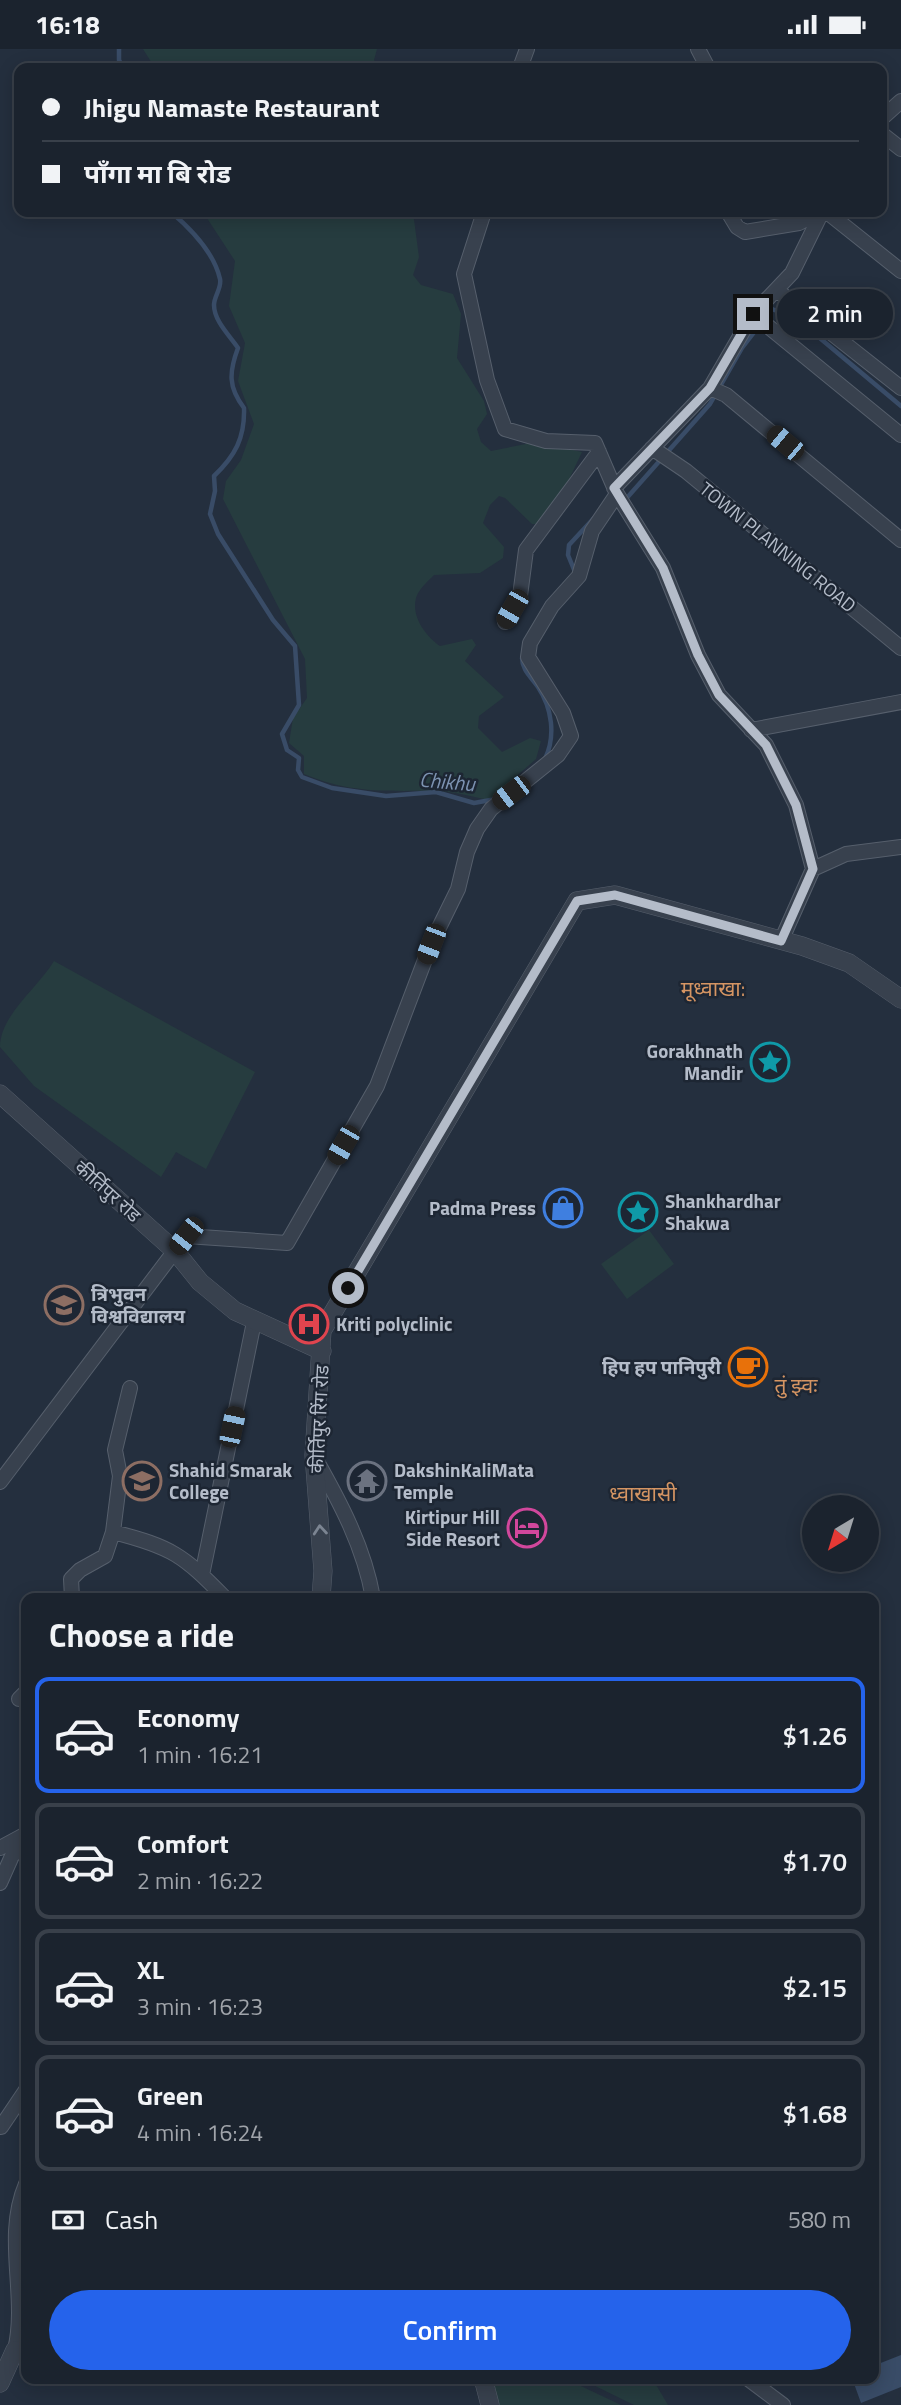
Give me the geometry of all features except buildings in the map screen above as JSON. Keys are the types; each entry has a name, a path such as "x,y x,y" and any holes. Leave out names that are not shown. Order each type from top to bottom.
{"street":[{"path":"887,114 901,101"},
{"path":"887,138 901,149"},
{"path":"482,217 464,274 486,380 505,429 546,440 595,443 616,491 663,568 698,655 719,695 766,745 796,805 813,869 781,941"},
{"path":"731,217 737,227 745,232 799,223 812,217"},
{"path":"0,1482 186,1236 286,1243 377,1086 431,944 458,889 467,852 477,829 491,809 558,755 571,736 563,713 528,657 530,643 552,606 579,576 592,531 616,491 652,448 710,388 753,314 778,291 792,273 820,217"},
{"path":"830,217 901,271"},
{"path":"778,291 901,388"},
{"path":"753,314 901,435"},
{"path":"710,388 726,395 901,540"},
{"name":"TOWN PLANNING ROAD","path":"652,448 686,471 901,647"},
{"path":"505,622 520,596 526,550 599,452"},
{"path":"751,730 901,702"},
{"path":"813,869 846,854 901,846"},
{"name":"कीर्तिपुर रिंग रोड","path":"321,1593 323,1571 314,1455 322,1331 577,901 615,895 781,941 849,963 901,999"},
{"name":"कीर्तिपुर रोड","path":"0,1094 175,1251 200,1282 254,1322 322,1351"},
{"path":"202,1575 254,1322"},
{"path":"72,1593 71,1579 80,1570 106,1556 113,1532 120,1476 115,1450 130,1388"},
{"path":"314,1455 349,1519 372,1593"},
{"path":"113,1532 159,1544 181,1556 220,1593"},
{"path":"0,1848 21,1837"},
{"path":"0,1883 12,1856 21,1847"},
{"path":"1,2127 21,2097"},
{"path":"0,2383 21,2353 14,2261 21,2200"},
{"path":"485,2384 490,2405"},
{"path":"755,2384 783,2405"}],"green space":[{"path":"143,49 377,49 374,60 376,63 152,63"},
{"path":"206,217 414,217 419,257 413,275 421,285 453,294 461,314 457,358 484,401 487,414 477,429 481,442 491,451 536,442 582,452 565,488 539,524 532,524 505,498 499,496 490,505 483,523 504,547 503,558 480,573 434,575 416,598 418,619 430,637 440,646 472,639 476,645 465,661 504,697 479,716 478,728 502,752 530,738 541,741 536,759 489,800 458,793 387,791 322,781 304,774 304,756 289,743 293,718 307,698 305,659 223,499 226,481 241,460 254,424 238,381 245,343 229,306 235,261"},
{"path":"54,961 255,1072 206,1169 176,1152 161,1177 34,1086 0,1047 6,1024"},
{"path":"649,1230 674,1264 627,1299 601,1264"},
{"path":"482,2384 577,2384 621,2405 487,2405"},
{"path":"591,2384 656,2384 668,2405 634,2405"}],"water":[{"path":"901,2355 901,2387 861,2403 854,2384 879,2384 879,2364"}],"waterway":[{"name":"Chikhu","path":"119,49 120,63"},
{"name":"Chikhu","path":"176,217 194,234 213,260 220,282 214,302 215,311 219,322 238,348 232,379 235,393 244,408 243,428 233,454 214,476 215,491 210,514 218,534 273,620 295,646 299,705 282,734 287,750 299,758 298,770 302,777 332,788 386,796 436,792 474,803 496,799"},
{"name":"Chikhu","path":"625,500 710,404 742,348 772,309 797,319 901,406"},
{"name":"Chikhu","path":"575,572 568,555 569,545 594,518"},
{"name":"Chikhu","path":"522,658 525,670 547,704 551,741 545,759"}],"place":[{"name":"Gorakhnath Mandir","path":"770,1062"},
{"name":"Padma Press","path":"563,1208"},
{"name":"Shankhardhar Shakwa","path":"638,1212"},
{"name":"त्रिभुवन विश्वविद्यालय","path":"64,1305"},
{"name":"Kriti polyclinic","path":"309,1324"},
{"name":"हिप हप पानिपुरी","path":"748,1367"},
{"name":"Shahid Smarak College","path":"142,1481"},
{"name":"DakshinKaliMata Temple","path":"367,1481"},
{"name":"Kirtipur Hill Side Resort","path":"527,1528"}],"district":[{"name":"मूध्वाखा:","path":"713,989"},
{"name":"तुं झ्वः","path":"796,1386"},
{"name":"ध्वाखासी","path":"643,1494"}],"route":[{"path":"348,1288 565,915 577,901 615,895 781,941 813,869 796,805 766,745 719,695 698,655 663,568 614,488 710,388 753,314"}]}
